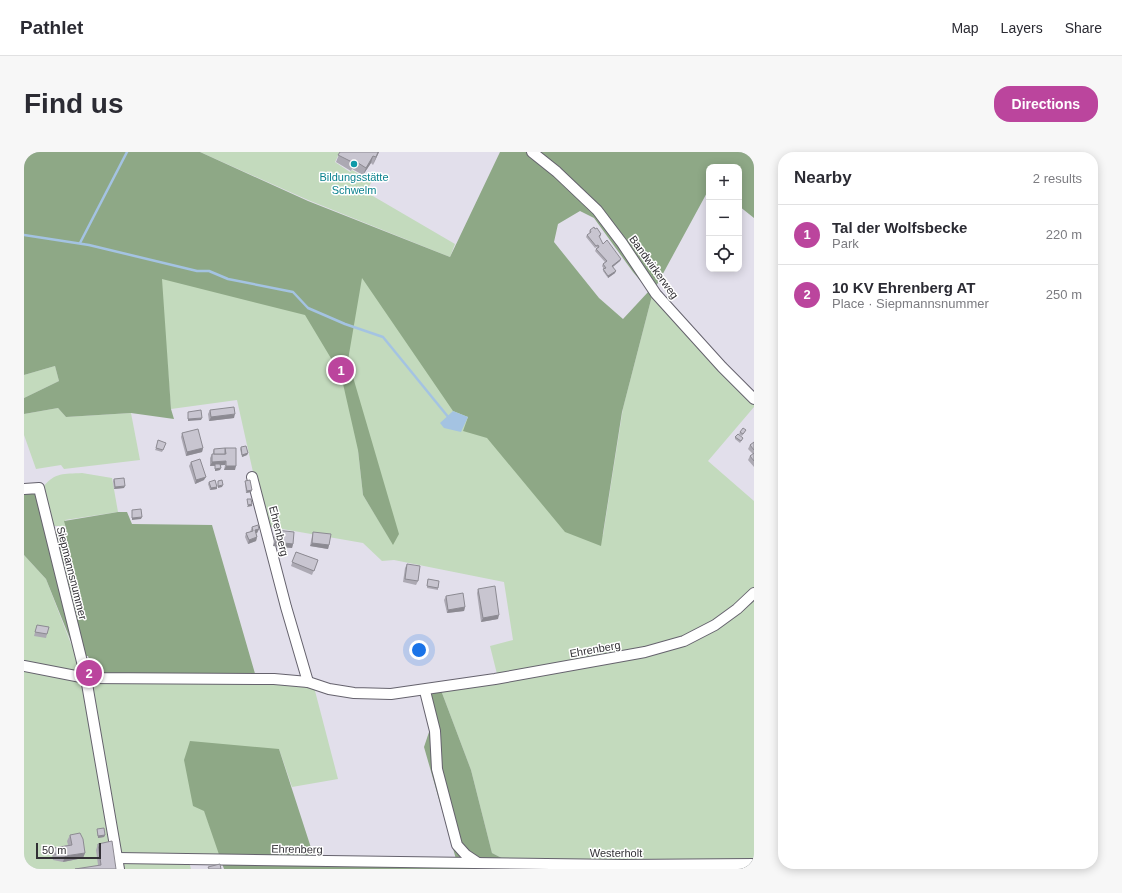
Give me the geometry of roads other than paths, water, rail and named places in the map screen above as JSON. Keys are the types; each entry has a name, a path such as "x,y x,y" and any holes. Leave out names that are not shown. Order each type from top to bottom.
{"street":[{"name":"Bandwirkerweg","path":"532,152 557,172 597,210 622,242 656,294 722,367 754,399"},
{"name":"Ehrenberg","path":"252,477 286,607 308,682"},
{"name":"Siepmannsnummer","path":"24,489 39,488 86,678"},
{"name":"Ehrenberg","path":"24,666 86,678 274,679 308,682 329,689 354,693 391,694 425,691 644,652 684,641 715,625 738,609 754,593"},
{"path":"86,678 119,869"},
{"path":"425,691 435,731 437,769 457,845 479,866"},
{"name":"Ehrenberg","path":"117,858 479,866"},
{"name":"Westerholt","path":"479,866 754,864"}],"water":[{"path":"453,411 468,417 461,432 444,428 440,423"}],"waterway":[{"path":"80,243 127,152"},
{"path":"24,235 89,245 197,271 209,271 228,279 293,292 308,308 345,324 383,337 449,418"}],"place":[{"name":"Bildungsstätte Schwelm","path":"354,164"},
{"name":"Tal der Wolfsbecke","path":"341,370"},
{"name":"10 KV Ehrenberg AT","path":"89,673"}]}
